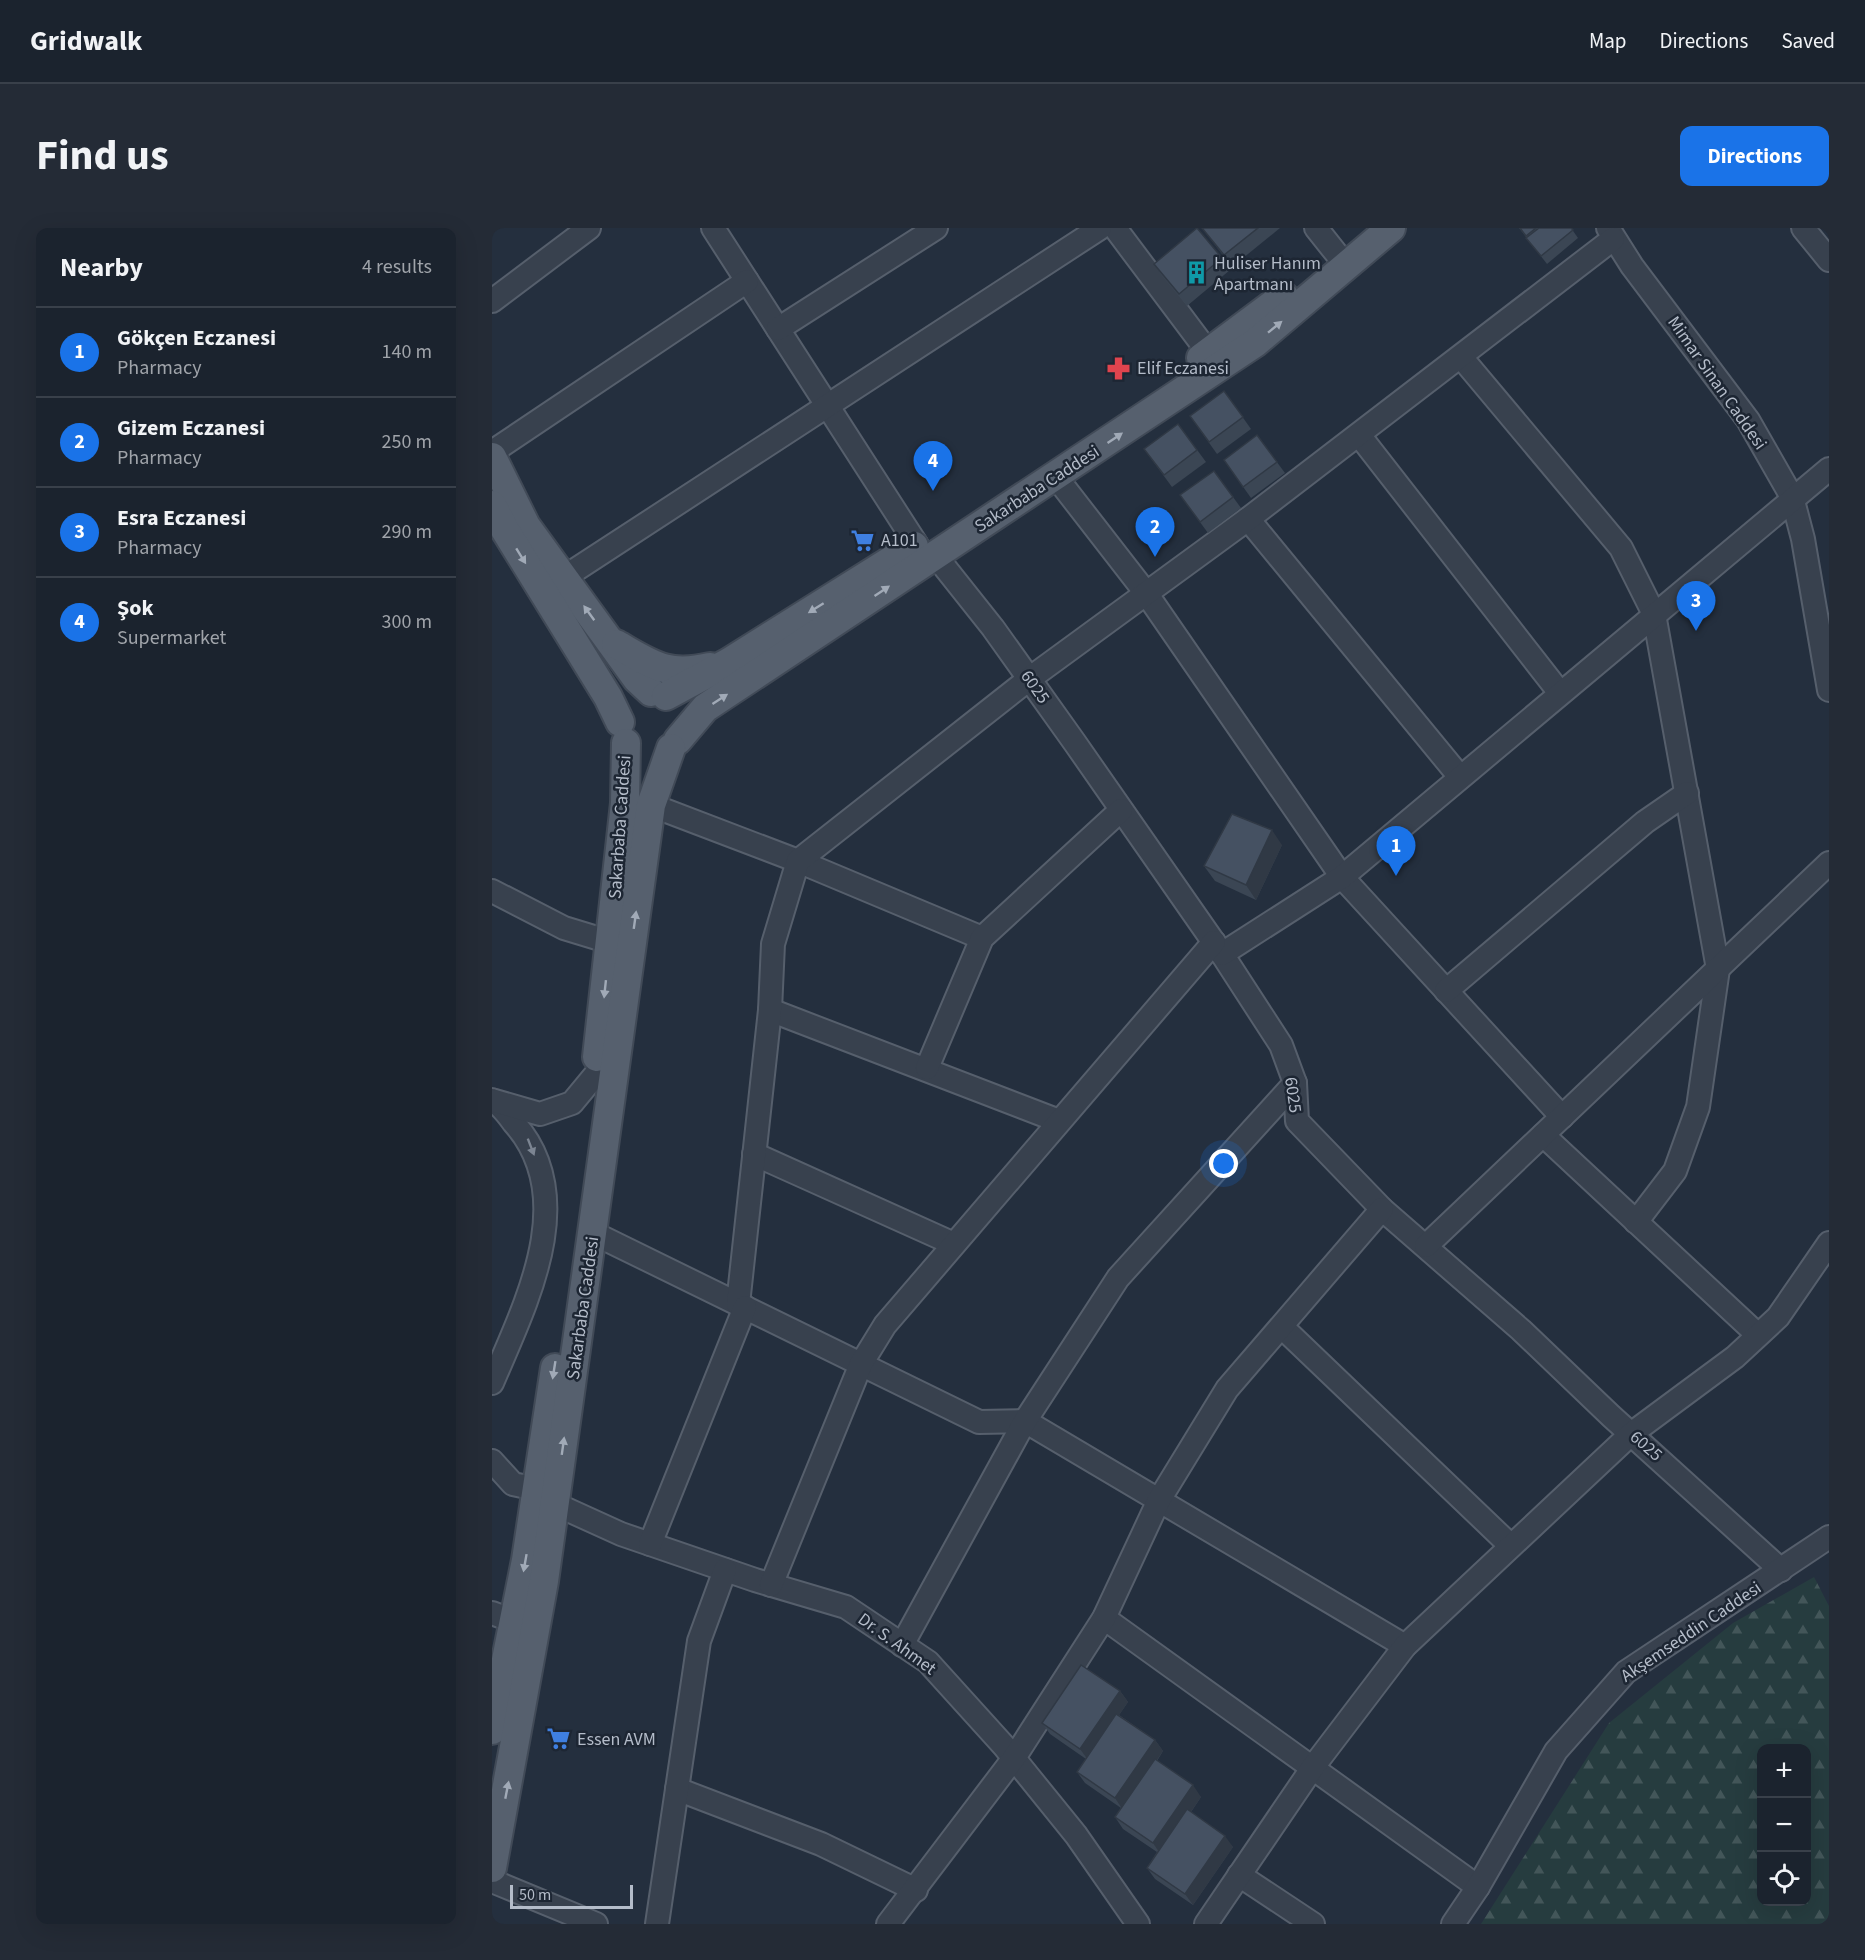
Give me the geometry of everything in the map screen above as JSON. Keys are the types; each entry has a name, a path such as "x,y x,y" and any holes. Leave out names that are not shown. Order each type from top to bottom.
{"main road":[{"name":"Sakarbaba Caddesi","path":"492,1730 503,1617 526,1560 545,1496 593,1233 651,805 675,744 705,708 1208,352 1311,275 1363,228"},
{"name":"Sakarbaba Caddesi","path":"658,694 729,662 1056,477 1255,343 1391,228"},
{"path":"492,457 526,525 637,679 680,711 682,730 675,744 652,756 642,754 623,733 608,697 492,505"},
{"path":"609,640 653,665 684,673 729,662"},
{"path":"623,733 626,705 642,694 658,694"},
{"name":"Sakarbaba Caddesi","path":"492,1868 544,1581 545,1496 596,1074 625,803 623,733"}],"street":[{"path":"492,301 589,228"},
{"path":"778,329 936,228"},
{"path":"563,578 1100,228"},
{"path":"1115,228 1208,352"},
{"path":"1316,228 1336,253"},
{"path":"1803,228 1829,260"},
{"name":"6025","path":"721,231 747,281 827,405 926,550 1029,679 1218,948 1281,1045 1295,1083 1297,1121 1382,1209 1521,1330 1631,1434 1781,1570"},
{"path":"650,1544 741,1306 754,1154 770,1010 773,944 798,861 1029,679 1248,519 1461,357 1608,232"},
{"name":"Mimar Sinan Caddesi","path":"1608,232 1748,420 1792,497 1825,644 1829,690"},
{"path":"492,452 747,281"},
{"path":"1461,357 1621,548 1654,614 1718,969 1698,1107 1675,1171 1636,1221"},
{"path":"1359,435 1560,693"},
{"path":"771,1584 861,1364 885,1325 1059,1121 1218,948 1342,877 1792,497 1829,469"},
{"path":"1056,477 1146,593 1342,877 1562,1117"},
{"path":"1248,519 1460,777"},
{"path":"1446,991 1645,822 1687,793"},
{"path":"651,805 798,861 981,938"},
{"path":"927,1068 981,938 1121,810"},
{"path":"1426,1246 1829,863"},
{"path":"492,891 564,928 610,942"},
{"path":"770,1010 927,1068 1059,1121"},
{"path":"494,1101 540,1114 572,1103 596,1074"},
{"path":"902,1644 1025,1421 1118,1278 1295,1083"},
{"path":"492,1383 529,1298 542,1244 546,1192 529,1140 494,1101"},
{"path":"1543,1135 1758,1335"},
{"path":"754,1154 954,1244"},
{"path":"892,1923 1014,1758 1104,1618 1159,1500 1227,1389 1382,1209"},
{"path":"593,1233 979,1422 1025,1421 1405,1646"},
{"path":"1206,1924 1313,1767 1405,1646 1631,1434 1735,1357 1778,1317 1829,1243"},
{"path":"1282,1327 1511,1546"},
{"name":"Dr. S. Ahmet","path":"492,1461 513,1484 545,1496 650,1544 725,1570 846,1607 928,1662 1014,1758 1076,1835 1138,1924"},
{"name":"Akşemseddin Caddesi","path":"1453,1924 1478,1887 1556,1751 1626,1672 1829,1537"},
{"path":"657,1924 699,1641 725,1570"},
{"path":"1104,1618 1478,1887"},
{"path":"677,1789 821,1844 916,1890"},
{"path":"1239,1875 1313,1924"},
{"path":"492,1881 596,1924"}],"green space":[{"path":"1814,1577 1829,1606 1829,1924 1481,1924 1609,1723 1733,1623"}],"building":[{"name":"Huliser Hanım Apartmanı","path":"1197,228 1222,258 1179,294 1154,264"},
{"path":"1202,228 1258,228 1224,255"},
{"path":"1520,228 1536,228 1526,236"},
{"path":"1539,228 1571,228 1573,230 1541,256 1526,238"},
{"path":"1224,391 1243,417 1209,442 1190,416"},
{"path":"1178,424 1197,450 1164,475 1144,449"},
{"path":"1257,435 1277,462 1243,487 1224,460"},
{"path":"1214,471 1233,497 1200,522 1180,495"},
{"path":"1232,814 1272,830 1246,885 1204,866"},
{"path":"1081,1665 1120,1691 1080,1749 1042,1723"},
{"path":"1116,1714 1155,1740 1115,1798 1077,1772"},
{"path":"1155,1759 1193,1785 1153,1843 1115,1817"},
{"path":"1187,1809 1225,1836 1185,1894 1147,1868"}],"place":[{"name":"Huliser Hanım Apartmanı","path":"1196,273"},
{"name":"Elif Eczanesi","path":"1119,368"},
{"name":"Şok","path":"933,491"},
{"name":"A101","path":"863,540"},
{"name":"Gizem Eczanesi","path":"1155,557"},
{"name":"Esra Eczanesi","path":"1696,631"},
{"name":"Gökçen Eczanesi","path":"1396,876"},
{"name":"Essen AVM","path":"559,1739"}]}
